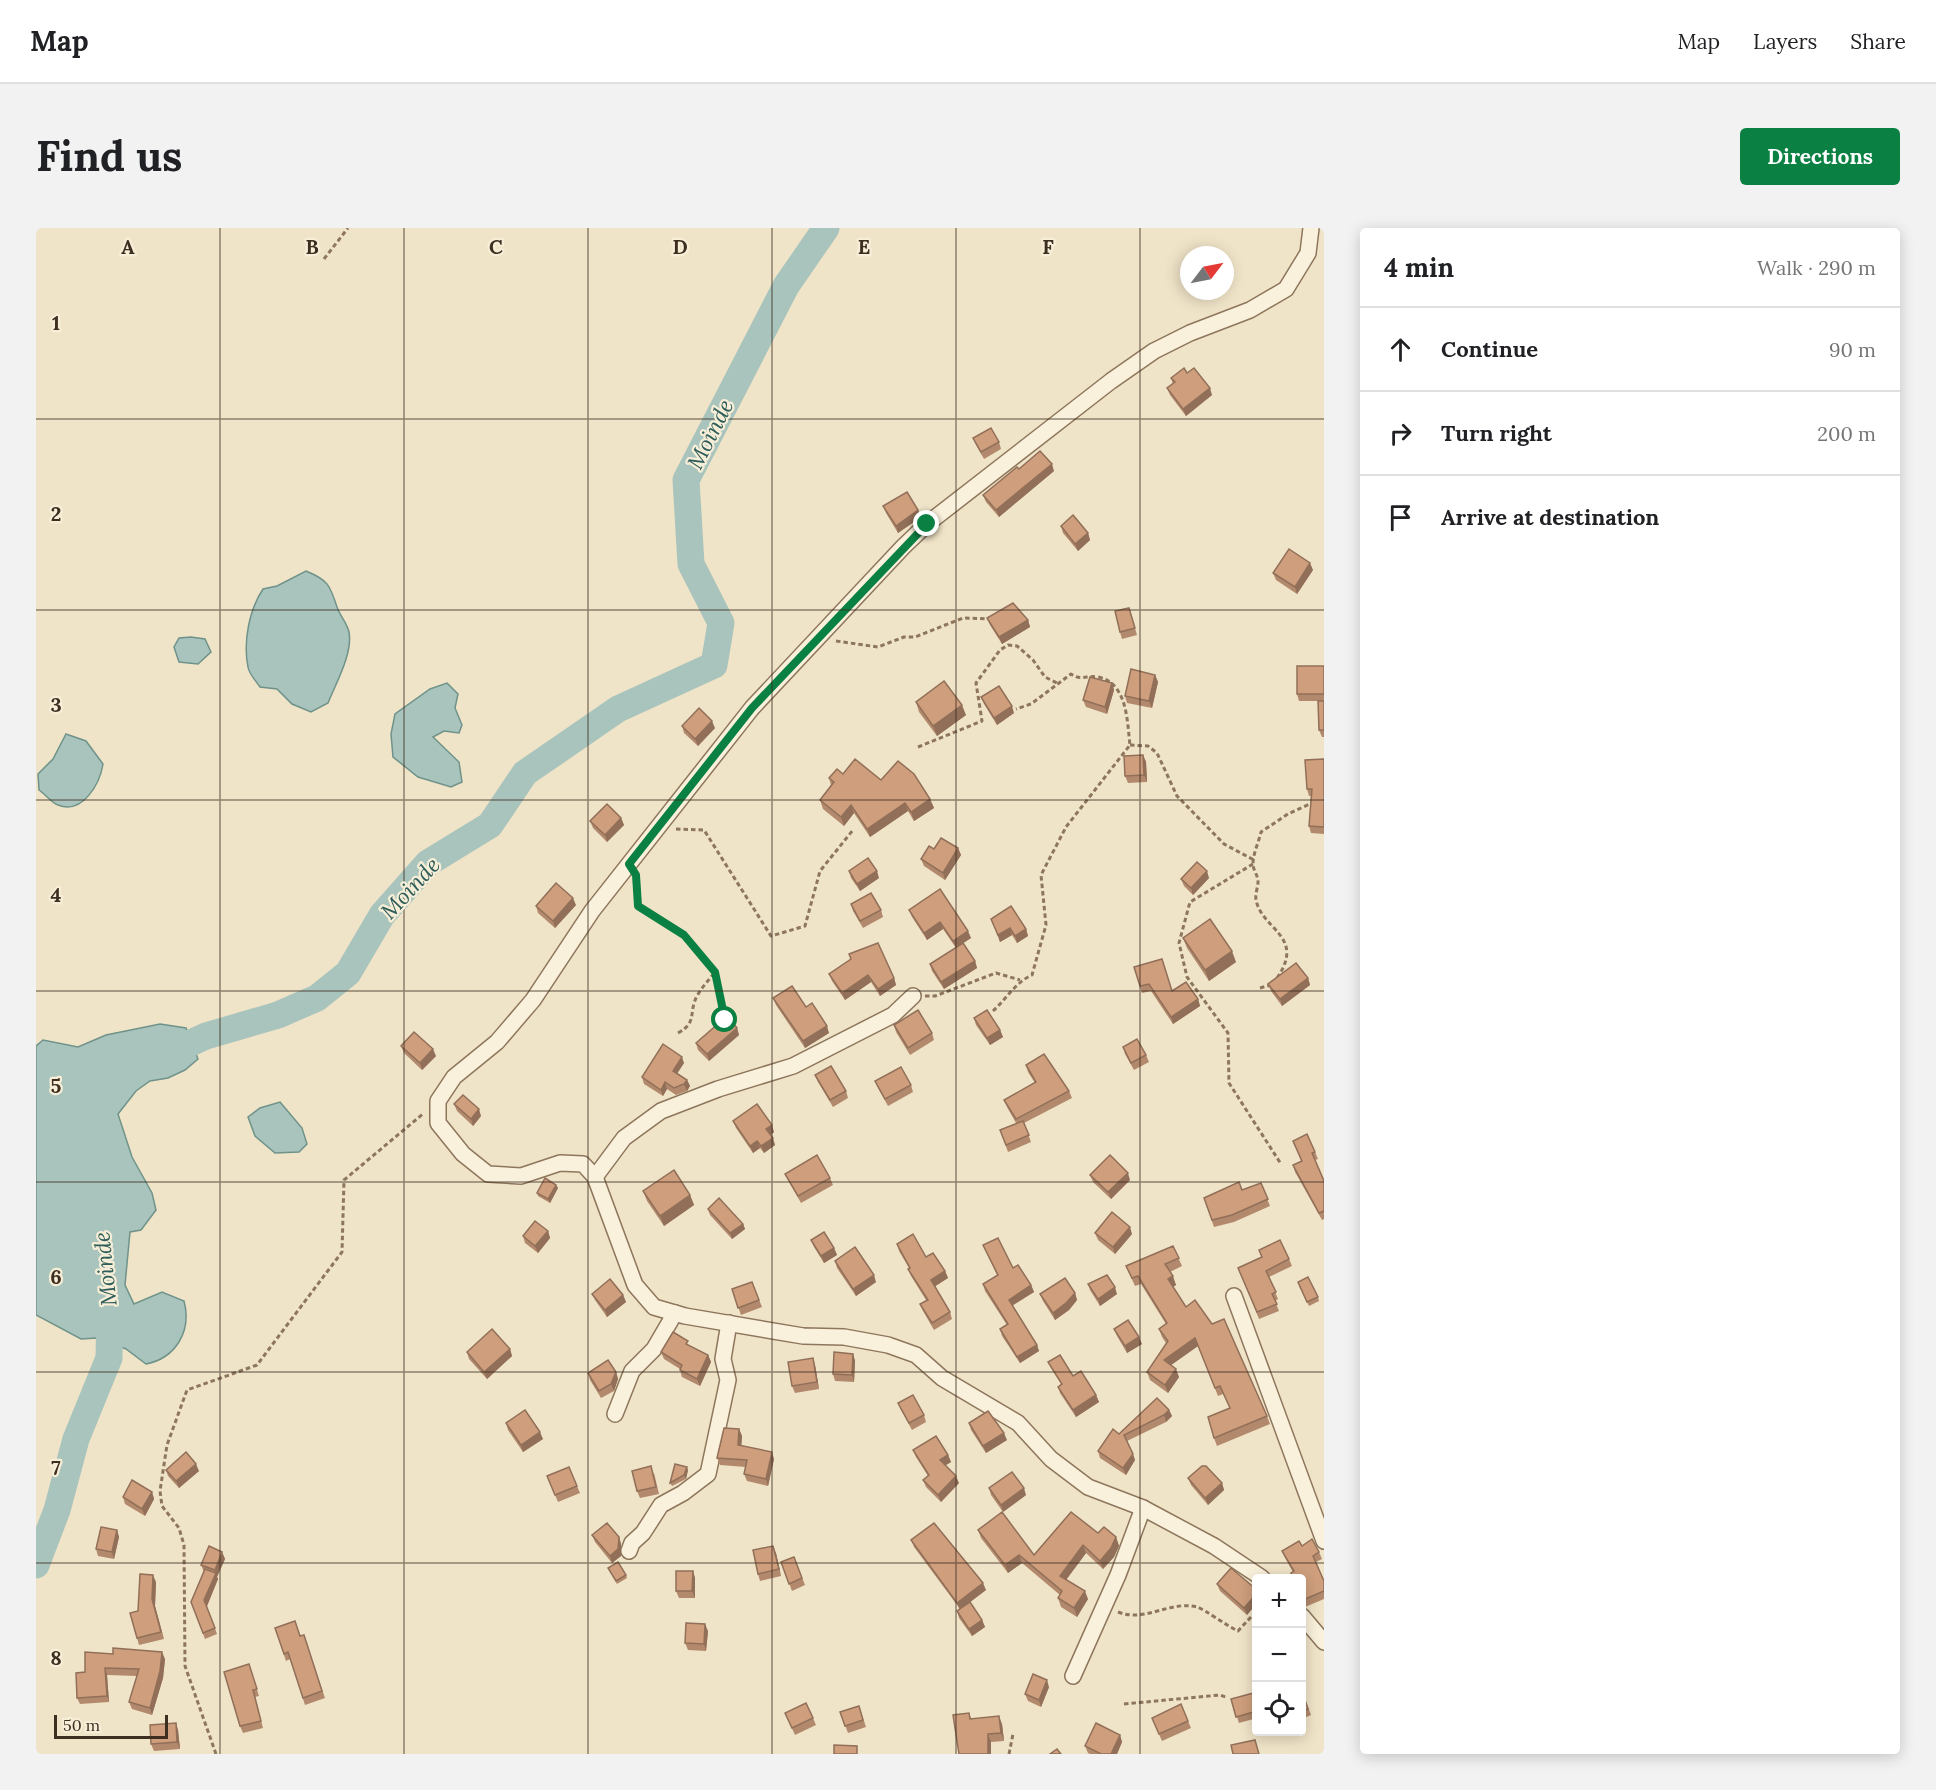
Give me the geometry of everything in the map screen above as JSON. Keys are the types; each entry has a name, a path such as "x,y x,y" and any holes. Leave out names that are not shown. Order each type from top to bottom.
{"street":[{"path":"1256,1574 1214,1546 1143,1508 1088,1487 1051,1459 1018,1423 942,1378 916,1355 888,1345 844,1337 803,1336 675,1313 654,1307 635,1285 595,1176 583,1164 560,1163 521,1176 488,1174 463,1154 438,1124 438,1101 453,1077 496,1042 533,1000 592,911 752,708 927,524 1111,381 1154,351 1190,333 1250,310 1286,289 1308,253 1311,228"},
{"path":"595,1176 624,1138 661,1111 718,1089 793,1066 893,1015 913,996"},
{"path":"1234,1296 1324,1540"},
{"path":"615,1414 632,1371 654,1349 675,1313"},
{"path":"629,1551 632,1543 643,1533 661,1505 684,1492 708,1474 728,1380 723,1359 729,1323"},
{"path":"1073,1676 1143,1508"},
{"path":"1306,1621 1324,1642"}],"path":[{"path":"324,259 348,228"},
{"path":"820,636 836,641 878,647 904,637 915,637 963,618 996,619"},
{"path":"918,747 982,721 976,683 1000,650 1008,645 1017,646 1033,660 1045,677 1057,683"},
{"path":"993,1011 1013,992 1020,980 1032,975 1046,925 1041,875 1066,827 1130,745 1124,700 1113,686 1099,677 1083,679 1071,674 1031,704 1016,709"},
{"path":"1130,745 1148,746 1157,753 1177,796 1224,844 1253,862"},
{"path":"1260,988 1272,985 1284,968 1286,958 1280,932 1256,900 1258,880 1253,862 1261,832 1288,814 1324,798"},
{"path":"669,828 704,830 771,936 805,927 820,871 853,830"},
{"path":"1253,862 1190,902 1179,943 1187,977 1228,1033 1229,1083 1281,1164"},
{"path":"629,864 636,875 638,906 684,935 715,972 725,1020"},
{"path":"678,1034 688,1028 692,1020 692,1009 696,998 715,972"},
{"path":"913,996 935,996 996,972 1020,980"},
{"path":"216,1754 185,1666 184,1545 179,1528 162,1506 160,1491 167,1445 187,1390 257,1365 342,1252 344,1180 438,1101"},
{"path":"1104,1606 1124,1614 1145,1615 1181,1606 1199,1607 1222,1624 1238,1631 1251,1617"},
{"path":"1124,1704 1220,1695 1228,1698"},
{"path":"1009,1754 1013,1734"}],"water":[{"path":"306,571 319,577 330,588 348,629 350,640 343,668 328,703 311,712 292,704 277,689 260,687 249,670 246,647 248,626 263,589 277,586"},
{"path":"179,638 205,639 211,652 198,664 179,662 174,647"},
{"path":"447,683 458,694 455,708 462,725 459,733 444,731 433,737 459,762 462,782 451,787 418,777 393,757 391,734 395,714 430,689"},
{"path":"66,734 86,741 103,764 98,780 89,795 75,805 67,807 56,804 39,790 38,774 53,759"},
{"path":"160,1024 186,1028 198,1059 185,1070 168,1078 150,1081 136,1091 118,1114 132,1157 152,1193 156,1210 141,1230 130,1232 125,1285 134,1304 162,1292 184,1301 186,1312 186,1323 179,1342 166,1356 146,1364 126,1349 97,1338 81,1339 36,1315 36,1046 43,1040 78,1047 106,1035"},
{"path":"280,1102 302,1128 307,1144 299,1152 275,1153 255,1136 248,1117 260,1108"}],"building":[{"path":"1184,368 1187,373 1194,368 1210,388 1183,409 1167,388 1175,382 1171,378"},
{"path":"991,428 999,442 981,452 973,438"},
{"path":"1040,451 1052,464 996,510 983,495"},
{"path":"907,492 918,510 896,526 883,506"},
{"path":"1073,515 1088,533 1075,544 1061,526"},
{"path":"1289,549 1310,563 1295,587 1273,573"},
{"path":"1013,603 1028,620 999,637 987,618"},
{"path":"1129,608 1135,628 1120,632 1115,611"},
{"path":"1297,666 1324,666 1324,694 1297,694"},
{"path":"1131,669 1155,675 1149,701 1125,696"},
{"path":"1090,677 1112,683 1105,707 1083,700"},
{"path":"944,681 962,705 933,726 916,702"},
{"path":"999,686 1012,706 994,718 981,697"},
{"path":"1318,701 1324,701 1324,730 1319,730"},
{"path":"699,708 712,721 695,739 682,726"},
{"path":"1143,755 1144,775 1125,776 1124,756"},
{"path":"855,759 881,780 898,761 914,774 930,799 911,812 905,803 867,829 851,805 841,817 820,800 834,782 829,778 837,769 843,774"},
{"path":"1324,759 1324,827 1309,826 1312,789 1307,789 1305,760"},
{"path":"607,804 621,818 605,835 590,821"},
{"path":"941,838 958,848 943,873 921,859 929,846 934,849"},
{"path":"868,858 877,871 857,884 849,871"},
{"path":"1197,862 1207,871 1191,888 1181,879"},
{"path":"556,883 573,898 553,921 536,906"},
{"path":"940,889 968,931 953,941 940,922 924,933 909,910"},
{"path":"871,893 881,910 860,921 851,904"},
{"path":"1011,906 1026,929 1015,936 1010,928 998,935 991,919"},
{"path":"1210,919 1232,951 1205,970 1183,938"},
{"path":"878,943 894,978 878,989 868,975 842,993 829,974 851,959 849,954"},
{"path":"963,943 975,961 941,982 930,964"},
{"path":"1162,959 1172,991 1186,982 1198,999 1171,1017 1149,984 1140,986 1134,967"},
{"path":"1296,963 1308,978 1280,999 1268,984"},
{"path":"792,986 806,1007 812,1003 827,1026 803,1041 773,998"},
{"path":"918,1010 932,1033 908,1048 894,1025"},
{"path":"987,1010 1000,1030 987,1038 974,1018"},
{"path":"727,1016 737,1028 707,1054 696,1043"},
{"path":"414,1032 433,1049 420,1063 401,1046"},
{"path":"1137,1039 1146,1055 1131,1063 1123,1047"},
{"path":"663,1044 682,1057 673,1071 687,1080 684,1084 674,1088 665,1082 661,1090 642,1077"},
{"path":"1044,1054 1069,1091 1016,1119 1004,1100 1036,1082 1026,1065"},
{"path":"831,1066 846,1091 830,1100 815,1075"},
{"path":"901,1067 911,1085 885,1099 875,1081"},
{"path":"463,1095 479,1109 471,1119 454,1104"},
{"path":"757,1104 772,1125 766,1129 773,1138 761,1146 757,1141 750,1146 733,1121"},
{"path":"1023,1121 1029,1135 1006,1145 1000,1130"},
{"path":"1307,1134 1324,1181 1324,1211 1319,1213 1293,1165 1302,1161 1293,1141"},
{"path":"817,1155 830,1178 798,1196 785,1174"},
{"path":"1110,1155 1128,1173 1108,1192 1090,1175"},
{"path":"674,1170 690,1195 660,1216 643,1191"},
{"path":"545,1178 556,1185 548,1199 537,1193"},
{"path":"1239,1182 1242,1190 1261,1183 1268,1199 1232,1215 1212,1220 1204,1198"},
{"path":"719,1198 743,1224 730,1233 708,1209"},
{"path":"1112,1212 1130,1227 1113,1247 1095,1233"},
{"path":"535,1221 548,1231 535,1246 523,1236"},
{"path":"824,1232 834,1248 821,1256 811,1240"},
{"path":"913,1234 926,1257 933,1253 945,1271 931,1280 950,1312 932,1323 920,1304 928,1300 908,1269 910,1268 897,1244"},
{"path":"998,1238 1013,1268 1018,1265 1031,1285 1009,1300 1037,1345 1017,1357 1000,1329 1008,1324 983,1284 998,1275 983,1245"},
{"path":"1280,1240 1289,1259 1266,1271 1276,1292 1272,1294 1277,1304 1257,1312 1238,1268 1262,1257 1259,1250"},
{"path":"1173,1246 1179,1258 1165,1264 1173,1276 1168,1279 1186,1307 1195,1300 1212,1324 1224,1319 1267,1416 1214,1438 1208,1417 1230,1408 1220,1386 1215,1388 1195,1338 1164,1360 1176,1369 1165,1385 1147,1372 1168,1341 1159,1329 1167,1323 1138,1276 1132,1278 1126,1266"},
{"path":"855,1247 874,1275 853,1289 835,1261"},
{"path":"1107,1275 1115,1287 1098,1299 1088,1284"},
{"path":"1308,1277 1318,1297 1307,1302 1298,1282"},
{"path":"1065,1278 1075,1293 1053,1313 1040,1294"},
{"path":"610,1279 623,1295 605,1310 592,1294"},
{"path":"752,1282 759,1300 738,1308 732,1289"},
{"path":"1128,1320 1139,1337 1125,1346 1114,1329"},
{"path":"492,1329 510,1349 484,1372 467,1352"},
{"path":"673,1332 688,1341 686,1344 708,1355 697,1379 680,1370 682,1365 661,1352"},
{"path":"834,1352 853,1354 852,1375 833,1374"},
{"path":"1060,1355 1073,1376 1081,1371 1096,1395 1073,1410 1058,1387 1062,1384 1048,1362"},
{"path":"813,1358 817,1382 792,1386 788,1362"},
{"path":"608,1360 616,1372 611,1384 599,1391 588,1373"},
{"path":"913,1395 924,1415 909,1423 898,1403"},
{"path":"1157,1398 1169,1410 1164,1415 1124,1435 1133,1454 1123,1468 1098,1451 1113,1429 1119,1434"},
{"path":"525,1410 540,1432 521,1445 506,1423"},
{"path":"988,1411 1004,1433 983,1446 969,1423"},
{"path":"724,1428 739,1429 738,1445 772,1452 766,1479 744,1474 747,1460 717,1458"},
{"path":"936,1436 948,1455 940,1460 956,1476 938,1495 923,1480 929,1475 913,1450"},
{"path":"186,1452 196,1464 176,1481 166,1470"},
{"path":"675,1464 687,1467 684,1475 670,1483"},
{"path":"651,1466 656,1487 637,1491 632,1471"},
{"path":"1202,1466 1206,1466 1222,1483 1205,1498 1188,1478"},
{"path":"569,1467 577,1486 555,1495 547,1476"},
{"path":"1012,1472 1024,1488 1001,1505 989,1488"},
{"path":"132,1480 152,1492 142,1509 123,1497"},
{"path":"1002,1512 1034,1555 1071,1512 1098,1533 1104,1527 1116,1537 1111,1548 1100,1561 1083,1545 1060,1576 1085,1591 1074,1608 1058,1598 1062,1591 1019,1555 1005,1565 978,1530"},
{"path":"607,1523 619,1537 618,1549 610,1556 592,1535"},
{"path":"934,1523 983,1583 957,1603 911,1540"},
{"path":"101,1527 117,1530 112,1552 96,1549"},
{"path":"1312,1539 1319,1552 1313,1556 1324,1581 1324,1591 1306,1599 1306,1574 1291,1574 1294,1571 1282,1551 1299,1541 1302,1546"},
{"path":"209,1546 222,1552 215,1570 201,1565"},
{"path":"773,1546 779,1569 758,1574 753,1550"},
{"path":"794,1557 802,1578 789,1584 781,1562"},
{"path":"618,1562 626,1575 616,1581 608,1568"},
{"path":"1231,1568 1252,1586 1252,1599 1244,1608 1217,1584"},
{"path":"205,1569 216,1573 204,1600 215,1628 203,1633 191,1602"},
{"path":"676,1571 693,1571 692,1591 676,1591"},
{"path":"140,1574 153,1575 152,1599 161,1632 137,1638 130,1613 138,1611"},
{"path":"970,1602 982,1620 969,1629 957,1611"},
{"path":"295,1621 300,1636 304,1635 322,1691 303,1698 288,1652 284,1654 275,1628"},
{"path":"686,1623 705,1624 704,1644 685,1643"},
{"path":"113,1648 162,1652 160,1671 150,1708 129,1702 139,1669 105,1668 107,1696 77,1698 76,1673 85,1672 85,1652 113,1654"},
{"path":"249,1664 257,1689 253,1690 261,1721 240,1726 224,1672"},
{"path":"1033,1674 1047,1680 1039,1700 1025,1694"},
{"path":"1252,1693 1252,1712 1236,1717 1231,1699"},
{"path":"806,1703 813,1718 792,1728 785,1713"},
{"path":"1181,1704 1188,1721 1159,1734 1152,1718"},
{"path":"859,1706 863,1720 845,1726 840,1712"},
{"path":"969,1713 970,1719 999,1716 1001,1733 988,1734 988,1754 959,1754 953,1715"},
{"path":"176,1723 177,1742 151,1744 150,1725"},
{"path":"1096,1723 1120,1735 1111,1754 1101,1754 1085,1746"},
{"path":"1255,1740 1259,1754 1233,1754 1231,1745"},
{"path":"834,1745 857,1746 857,1754 834,1754"},
{"path":"1057,1749 1061,1754 1050,1754"}],"waterway":[{"name":"Moinde","path":"160,1057 206,1036 278,1015 317,998 348,973 382,915 428,863 490,825 525,773 618,709 714,665 721,623 691,564 686,480 786,286 826,228"},
{"name":"Moinde","path":"36,1565 57,1510 76,1439 109,1358 110,1306"}],"route":[{"path":"725,1020 715,972 684,935 638,906 636,875 629,864 752,708 927,524"}]}
